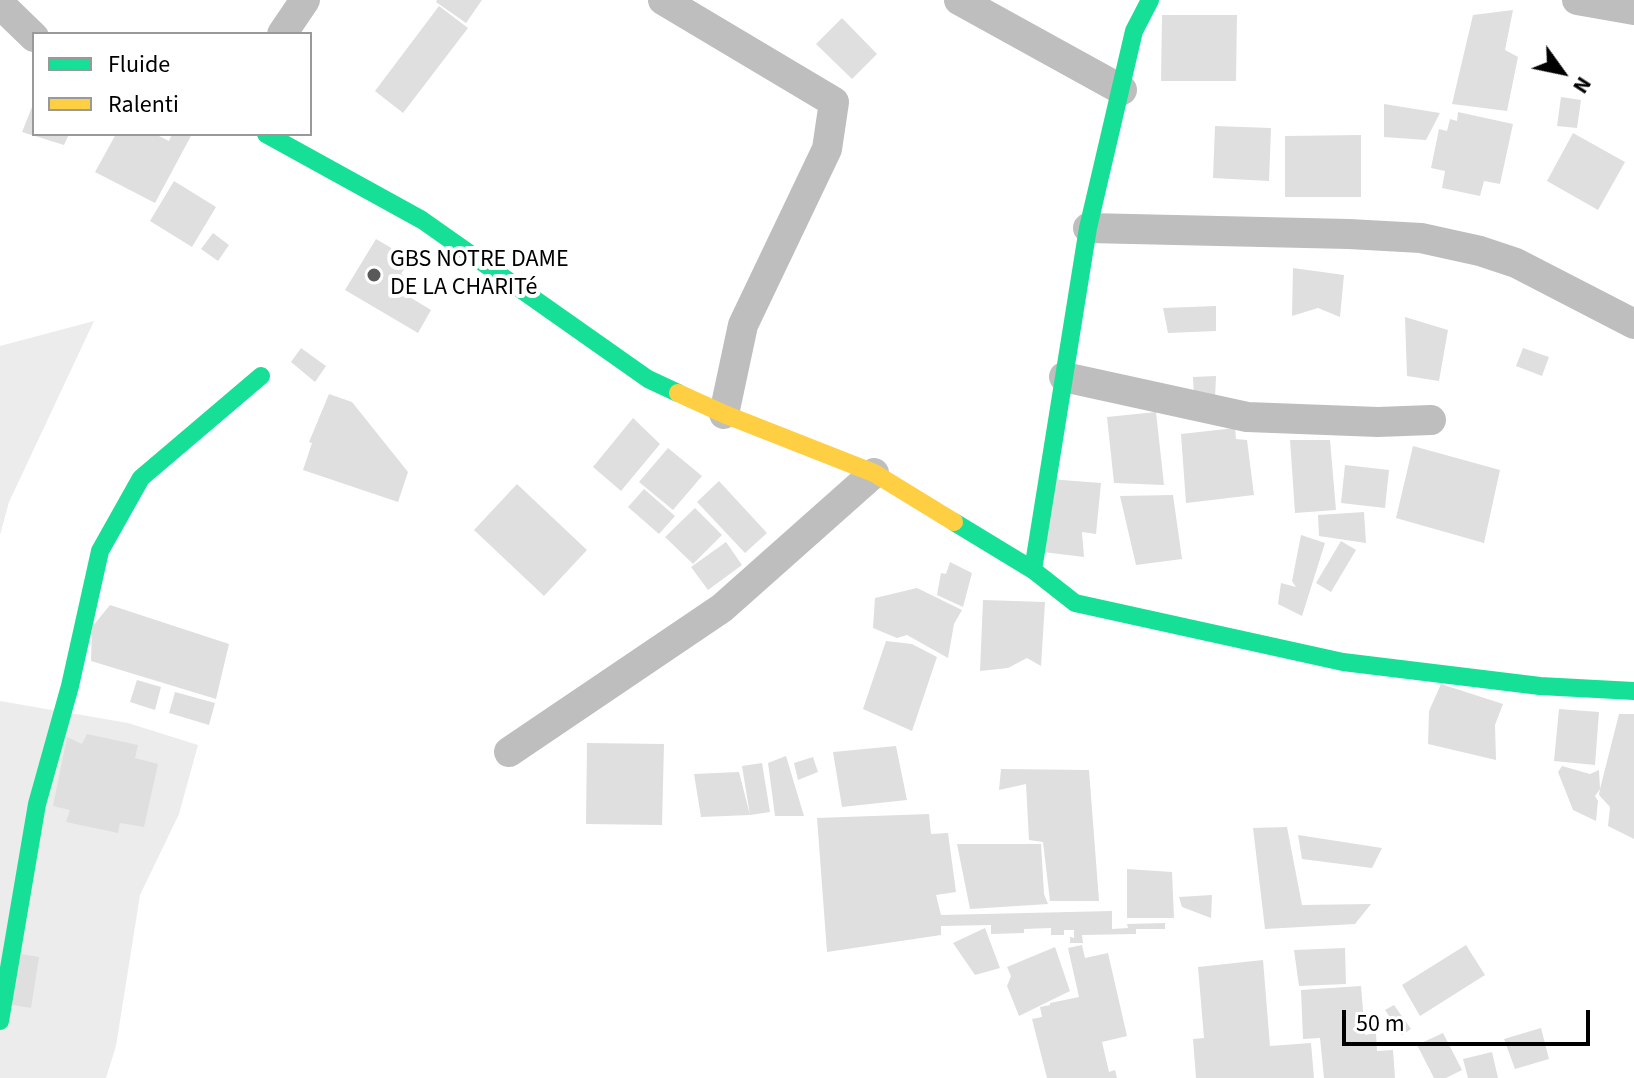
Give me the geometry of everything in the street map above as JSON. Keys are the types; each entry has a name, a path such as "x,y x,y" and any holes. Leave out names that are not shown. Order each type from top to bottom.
{"street":[{"path":"283,32 305,0"},
{"path":"663,0 834,102 827,149 743,325 724,414"},
{"path":"959,0 1122,90"},
{"path":"1033,570 1088,228 1134,31 1150,0"},
{"path":"1577,0 1634,10"},
{"path":"0,4 32,35"},
{"path":"270,136 422,220 648,379 724,414 874,473 1033,570 1075,603 1343,662 1540,686 1634,691"},
{"path":"1088,228 1421,238 1480,251 1516,263 1634,324"},
{"path":"0,1021 37,804 70,686 100,551 141,478 261,376"},
{"path":"1064,377 1247,417 1378,422 1431,420"},
{"path":"509,752 722,608 874,473"}],"shaded area":[{"path":"94,321 9,502 0,535 0,346"},
{"path":"0,701 128,723 198,745 179,814 140,895 116,1046 106,1078 0,1078"}],"building":[{"path":"437,0 482,0 466,23"},
{"path":"439,6 468,28 403,113 375,91"},
{"path":"1513,10 1505,50 1518,57 1507,111 1452,104 1473,15"},
{"path":"1162,15 1237,15 1236,81 1161,81"},
{"path":"842,18 877,54 852,79 816,44"},
{"path":"1561,97 1581,100 1577,128 1557,126"},
{"path":"1384,104 1440,113 1426,140 1384,137"},
{"path":"32,107 32,135 22,132"},
{"path":"1458,112 1513,124 1500,184 1484,181 1480,196 1442,188 1445,171 1431,168 1439,129 1447,131 1450,119 1457,121"},
{"path":"1215,126 1271,128 1269,181 1213,178"},
{"path":"1573,133 1625,162 1598,210 1547,181"},
{"path":"1361,135 1361,197 1285,197 1285,136"},
{"path":"35,136 68,136 64,145"},
{"path":"115,136 159,136 169,141 171,136 191,136 155,203 95,172"},
{"path":"174,181 216,207 192,247 150,221"},
{"path":"213,233 229,245 218,261 201,249"},
{"path":"376,239 410,259 401,274 411,280 403,293 431,310 418,333 345,290"},
{"path":"1293,268 1344,275 1340,317 1318,308 1292,316"},
{"path":"1216,306 1216,331 1168,333 1163,308"},
{"path":"1405,317 1448,330 1439,381 1407,376"},
{"path":"301,348 326,366 315,382 291,362"},
{"path":"1523,348 1549,357 1542,376 1516,366"},
{"path":"1216,376 1215,399 1194,399 1193,377"},
{"path":"329,394 352,402 408,472 398,502 303,470 312,443 309,442"},
{"path":"1156,412 1164,485 1114,483 1107,417"},
{"path":"633,418 660,444 621,491 593,467"},
{"path":"1235,428 1236,439 1247,440 1254,495 1186,503 1181,434"},
{"path":"1290,440 1330,440 1336,510 1295,513"},
{"path":"1413,446 1500,470 1484,543 1396,518"},
{"path":"668,448 702,476 673,510 639,482"},
{"path":"1345,465 1389,470 1385,508 1341,503"},
{"path":"1049,479 1101,483 1096,534 1082,532 1084,557 1043,552"},
{"path":"719,481 767,533 745,553 697,502"},
{"path":"517,484 587,550 544,596 474,530"},
{"path":"644,489 675,516 659,534 628,507"},
{"path":"1173,495 1182,559 1136,565 1120,496"},
{"path":"695,508 722,535 693,564 665,537"},
{"path":"1364,512 1366,543 1319,536 1318,515"},
{"path":"1301,535 1325,543 1302,616 1278,604 1281,583 1296,587 1292,581"},
{"path":"1341,541 1356,550 1331,592 1316,583"},
{"path":"726,542 742,565 708,590 691,567"},
{"path":"950,562 972,573 963,607 937,595 941,573 946,574"},
{"path":"917,588 962,610 954,624 948,658 907,635 897,638 873,628 875,598"},
{"path":"983,600 1045,602 1041,666 1027,658 1008,668 980,671"},
{"path":"110,605 229,644 216,699 91,661 92,627"},
{"path":"886,641 912,644 937,657 912,731 863,709"},
{"path":"137,680 161,687 155,710 130,702"},
{"path":"1441,684 1503,704 1495,725 1496,760 1428,744 1429,711"},
{"path":"175,692 215,703 209,725 169,713"},
{"path":"1559,709 1599,712 1595,765 1554,761"},
{"path":"1619,714 1634,714 1634,839 1608,826 1610,807 1599,795"},
{"path":"87,734 138,745 135,758 158,764 144,827 120,823 118,833 66,822 70,810 53,806 67,737 82,744"},
{"path":"587,743 664,744 662,825 586,824"},
{"path":"896,746 907,800 842,807 833,752"},
{"path":"786,756 804,816 775,816 768,763"},
{"path":"813,757 818,772 798,780 794,763"},
{"path":"762,763 770,812 750,815 742,766"},
{"path":"1562,766 1590,774 1599,770 1600,789 1595,796 1598,801 1596,821 1573,810 1558,772"},
{"path":"1001,769 1089,770 1099,901 1050,901 1043,842 1029,840 1026,784 999,790"},
{"path":"739,772 750,815 701,817 694,774"},
{"path":"929,814 931,834 948,833 956,892 936,895 941,915 1112,911 1112,929 1128,928 1127,924 1165,923 1165,929 1136,929 1136,934 1082,935 1083,943 1070,943 1074,930 1064,930 1064,935 1051,935 1051,928 991,934 991,925 941,926 941,935 827,952 817,818"},
{"path":"1287,827 1302,905 1371,904 1355,924 1265,929 1253,828"},
{"path":"1298,835 1382,848 1372,868 1302,859"},
{"path":"957,844 1041,844 1044,894 1048,904 970,909"},
{"path":"1127,869 1172,872 1174,918 1127,918"},
{"path":"1212,895 1211,918 1182,907 1179,897"},
{"path":"985,928 1000,968 975,975 953,943"},
{"path":"1082,945 1085,958 1108,953 1127,1036 1102,1042 1109,1072 1115,1070 1117,1078 1047,1078 1032,1019 1042,1017 1040,1007 1079,997 1068,948"},
{"path":"1466,945 1485,975 1420,1016 1402,985"},
{"path":"1055,947 1070,991 1019,1016 1007,986 1011,976 1007,967"},
{"path":"1345,948 1346,984 1299,986 1294,950"},
{"path":"15,953 39,957 31,1008 7,1004"},
{"path":"1263,960 1270,1046 1311,1043 1314,1078 1196,1078 1193,1039 1204,1038 1198,967"},
{"path":"1361,986 1365,1035 1376,1033 1377,1051 1393,1050 1395,1078 1324,1078 1320,1038 1303,1039 1301,990"},
{"path":"1394,1005 1411,1029 1402,1035 1385,1010"},
{"path":"1541,1028 1549,1059 1515,1069 1504,1039"},
{"path":"1443,1033 1462,1070 1446,1078 1434,1078 1417,1045"},
{"path":"1492,1052 1498,1078 1468,1078 1463,1059"}],"traffic: fast":[{"path":"1033,570 1088,228 1134,31 1150,0"},
{"path":"270,136 422,220 648,379 678,393"},
{"path":"0,1021 37,804 70,686 100,551 141,478 261,376"},
{"path":"954,522 1033,570 1075,603 1343,662 1540,686 1634,691"}],"traffic: slow":[{"path":"678,393 874,473 954,522"}],"place":[{"name":"GBS NOTRE DAME DE LA CHARITé","path":"374,275"}]}
